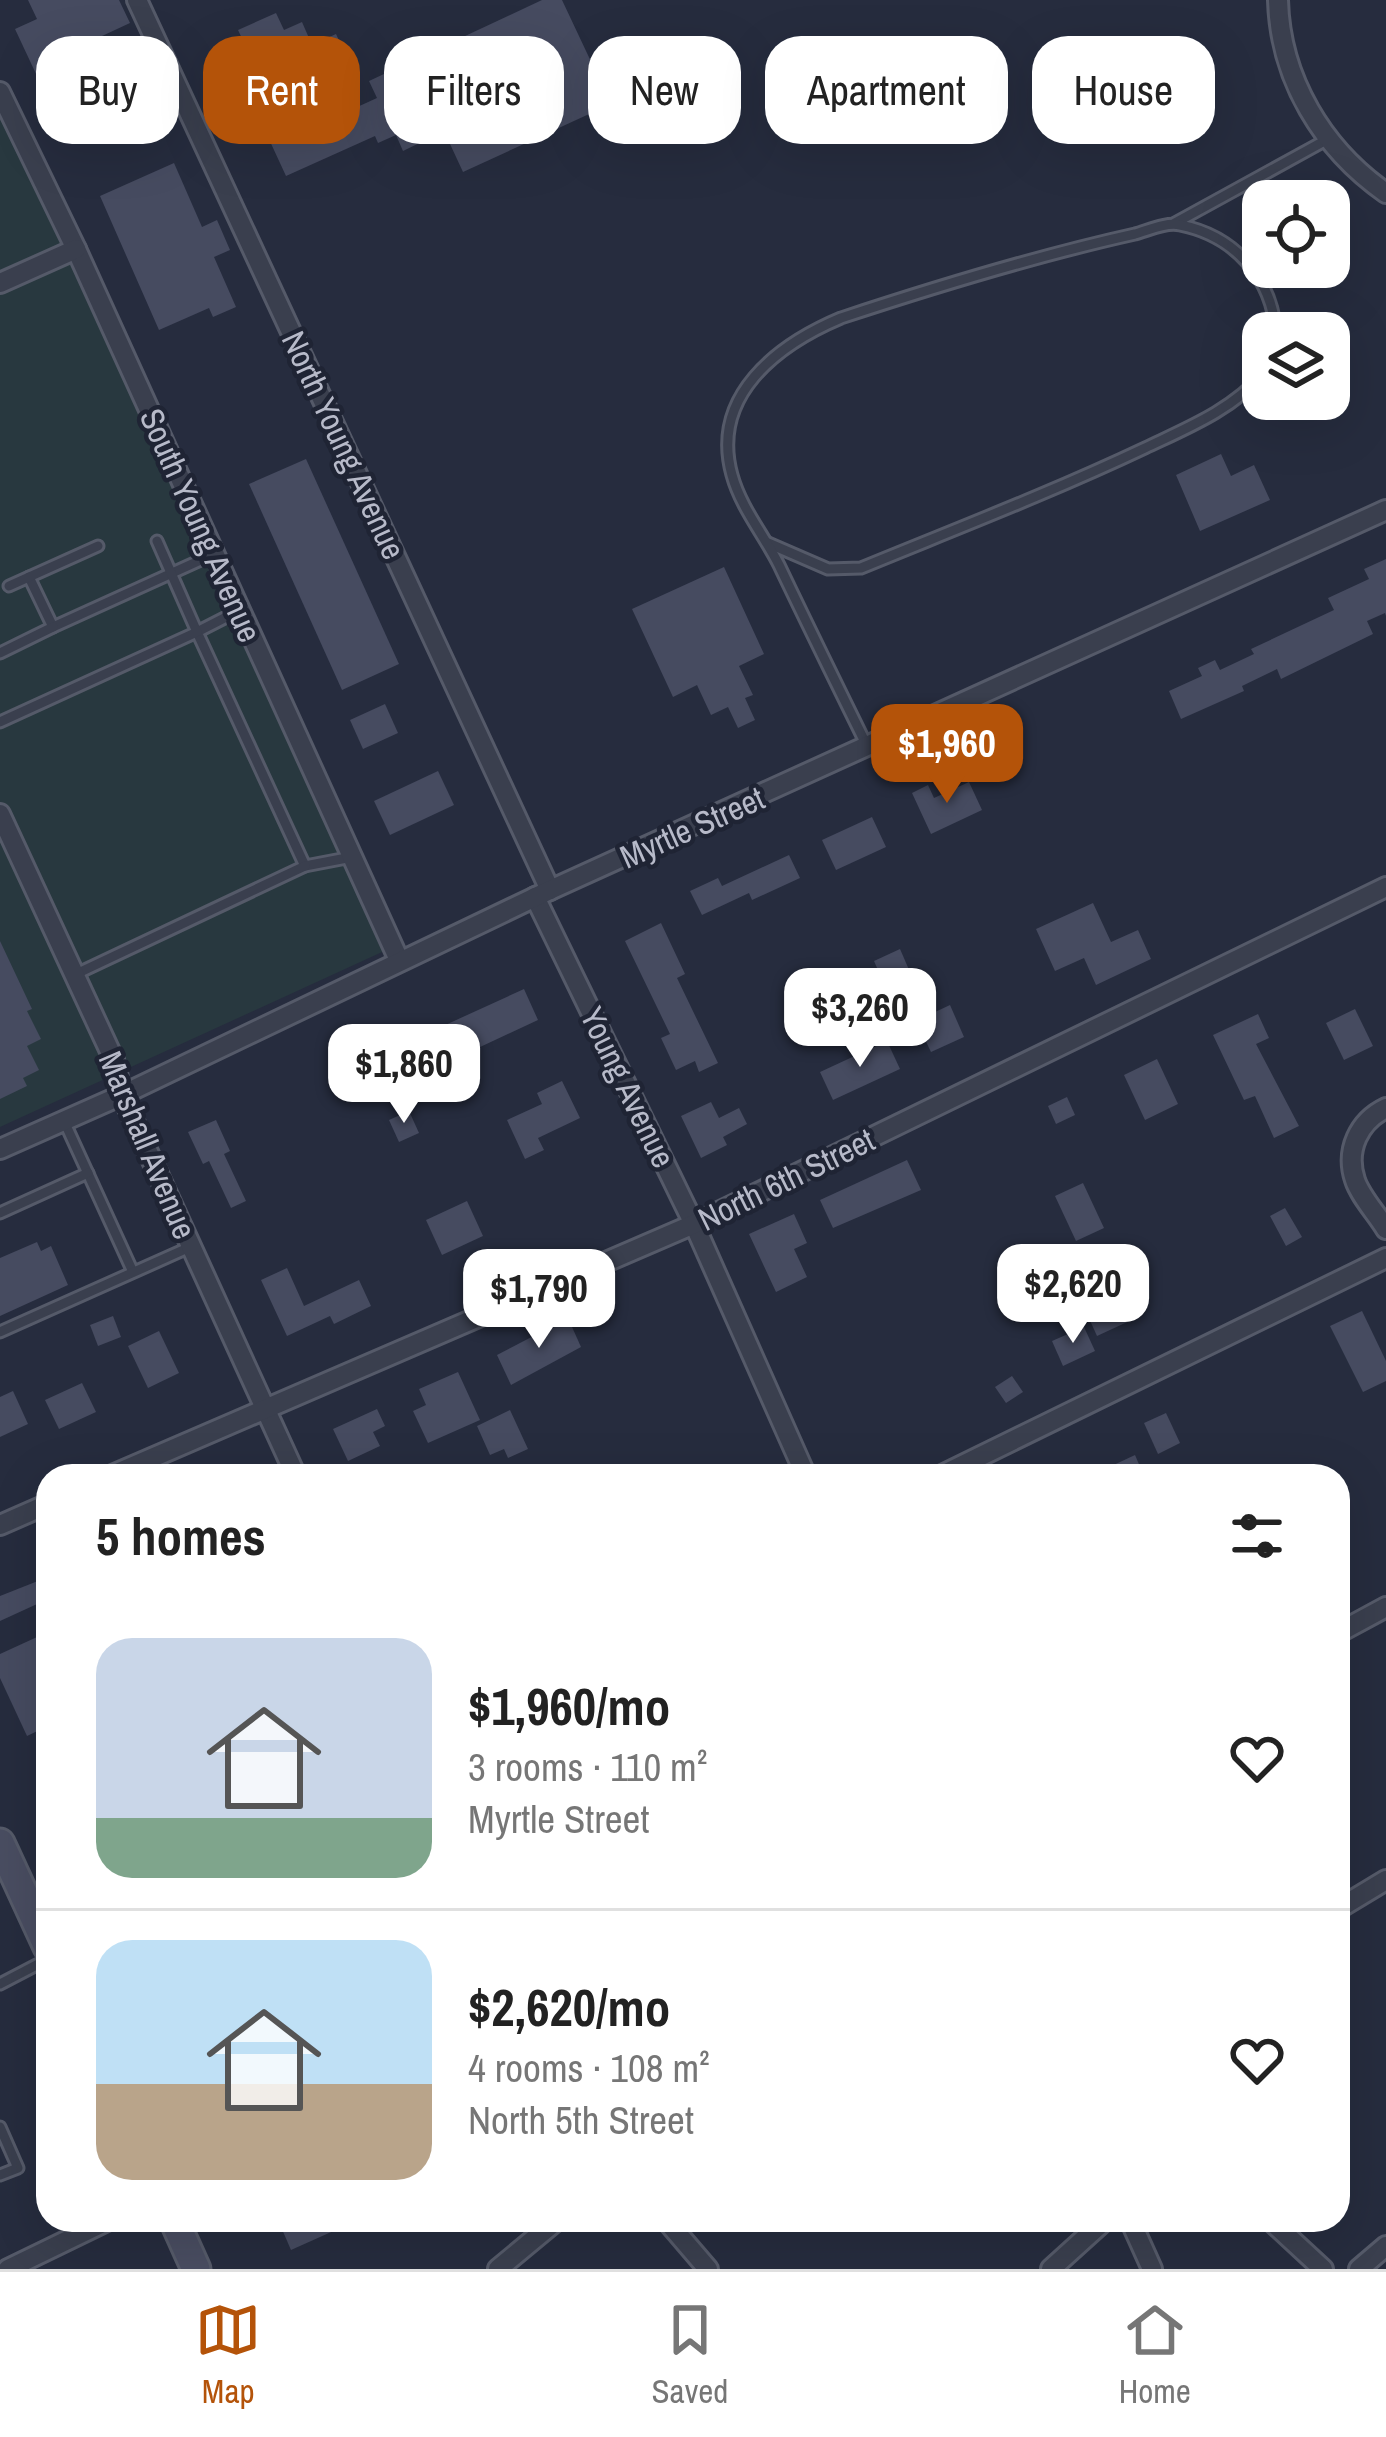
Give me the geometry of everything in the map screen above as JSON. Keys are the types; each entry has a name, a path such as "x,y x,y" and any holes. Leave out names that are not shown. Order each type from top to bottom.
{"main road":[{"path":"0,1843 36,1921"},
{"path":"179,2232 196,2269"}],"street":[{"name":"North Young Avenue","path":"137,0 543,893"},
{"path":"1278,0 1279,23 1296,84 1328,139 1355,171 1386,193"},
{"name":"South Young Avenue","path":"0,92 399,961"},
{"path":"0,283 76,249"},
{"name":"Myrtle Street","path":"0,1149 543,893 1386,510"},
{"name":"Marshall Avenue","path":"0,814 114,1060 122,1095 290,1464"},
{"name":"North 6th Street","path":"137,1464 694,1224 1386,887"},
{"name":"Young Avenue","path":"543,893 801,1464"},
{"path":"1386,1108 1363,1124 1354,1140 1354,1179 1386,1229"},
{"path":"965,1464 1386,1258"},
{"path":"0,1526 36,1510"},
{"path":"1350,1626 1386,1607"},
{"path":"1350,1902 1386,1880"},
{"path":"8,2269 84,2232"},
{"path":"498,2269 543,2232"},
{"path":"676,2232 708,2269"},
{"path":"1051,2269 1093,2232"},
{"path":"1135,2232 1152,2269"},
{"path":"1283,2232 1323,2269"},
{"path":"1359,2269 1386,2246"}],"lane":[{"path":"868,748 731,473 728,445 744,387 763,364 813,329 1051,255 1175,223 1328,139"},
{"path":"1175,223 1228,244 1252,265 1268,290 1272,312"},
{"path":"768,543 827,569 861,568 1113,463 1212,416 1242,395"},
{"path":"157,541 305,866"},
{"path":"9,586 98,546"},
{"path":"0,652 214,554"},
{"path":"29,577 53,627"},
{"path":"0,722 240,610"},
{"path":"74,975 305,866 352,857"},
{"path":"64,1121 134,1272"},
{"path":"0,1213 88,1173"},
{"path":"0,1332 190,1246"},
{"path":"0,1984 36,1965"},
{"path":"0,2127 18,2168 0,2176"}],"shaded area":[{"path":"0,99 393,947 0,1127"}],"building":[{"path":"28,0 119,0 130,23 102,36 36,36 36,74 15,29 37,19"},
{"path":"542,0 562,0 588,55 588,115 564,126 564,36 465,36"},
{"path":"276,13 284,30 302,22 308,36 241,36 238,30"},
{"path":"384,74 384,140 378,143 375,136 360,143 360,106 377,98 369,81"},
{"path":"271,144 357,144 286,176"},
{"path":"450,144 524,144 463,172"},
{"path":"174,163 202,227 217,220 230,250 214,257 236,307 213,317 209,308 159,330 100,196"},
{"path":"1221,454 1231,476 1254,465 1270,500 1200,531 1176,475"},
{"path":"306,459 399,664 342,690 249,484"},
{"path":"1386,559 1386,616 1367,621 1373,634 1281,679 1277,669 1242,686 1244,691 1181,719 1169,691 1202,676 1198,668 1215,660 1220,670 1254,654 1251,649 1334,610 1328,598 1369,579 1364,569"},
{"path":"724,567 764,654 739,666 753,695 745,698 755,720 738,728 728,707 711,715 697,685 673,697 632,609"},
{"path":"385,704 398,733 363,749 350,720"},
{"path":"438,771 454,805 390,835 374,801"},
{"path":"969,782 982,810 931,834 912,793 928,785 934,798"},
{"path":"872,817 886,847 836,870 822,840"},
{"path":"789,855 800,878 752,900 749,893 702,915 690,891 718,878 722,886"},
{"path":"1093,903 1111,942 1138,930 1151,959 1096,985 1084,958 1055,971 1036,929"},
{"path":"661,923 685,974 677,978 718,1063 699,1072 695,1061 676,1070 661,1038 670,1034 625,941"},
{"path":"0,941 41,1039 27,1046 39,1070 23,1078 27,1086 0,1099"},
{"path":"900,949 910,972 884,984 874,961"},
{"path":"524,989 538,1020 446,1063 449,1069 413,1086 395,1048"},
{"path":"950,1005 964,1037 931,1052 916,1021"},
{"path":"1355,1009 1373,1046 1344,1060 1326,1023"},
{"path":"1258,1014 1269,1038 1256,1044 1299,1126 1274,1138 1255,1096 1244,1100 1213,1035"},
{"path":"887,1041 900,1069 833,1100 820,1072"},
{"path":"1157,1059 1178,1104 1145,1120 1124,1075"},
{"path":"562,1081 580,1118 538,1138 544,1150 525,1159 507,1120 542,1104 537,1093"},
{"path":"1067,1097 1075,1115 1056,1124 1048,1106"},
{"path":"711,1102 719,1118 739,1108 747,1124 723,1137 727,1145 701,1158 681,1116"},
{"path":"409,1111 419,1133 399,1142 389,1120"},
{"path":"216,1120 230,1151 224,1154 246,1201 231,1208 209,1161 203,1164 188,1132"},
{"path":"907,1160 921,1190 833,1228 820,1200"},
{"path":"1083,1183 1104,1228 1076,1241 1055,1196"},
{"path":"467,1201 483,1236 442,1255 426,1220"},
{"path":"1285,1208 1302,1237 1286,1246 1270,1216"},
{"path":"794,1214 807,1243 794,1249 807,1277 776,1292 749,1234"},
{"path":"37,1242 41,1251 51,1246 68,1285 0,1316 0,1258"},
{"path":"287,1268 304,1306 359,1280 371,1306 334,1324 330,1316 287,1336 261,1280"},
{"path":"1129,1297 1138,1317 1097,1336 1088,1316"},
{"path":"1362,1311 1386,1361 1386,1381 1363,1392 1330,1326"},
{"path":"113,1316 121,1337 98,1346 90,1325"},
{"path":"568,1318 581,1347 511,1385 497,1355"},
{"path":"1084,1327 1095,1351 1063,1366 1052,1341"},
{"path":"159,1331 179,1373 148,1388 128,1346"},
{"path":"458,1372 480,1420 428,1443 413,1411 426,1405 419,1389"},
{"path":"1012,1376 1023,1392 1006,1403 995,1387"},
{"path":"82,1383 96,1412 59,1429 45,1400"},
{"path":"13,1391 28,1424 0,1437 0,1397"},
{"path":"377,1409 385,1426 373,1432 380,1446 348,1461 333,1429"},
{"path":"510,1410 528,1449 508,1458 504,1449 490,1455 477,1426"},
{"path":"1166,1413 1180,1443 1158,1454 1144,1423"},
{"path":"1135,1455 1139,1464 1116,1464"},
{"path":"36,1582 36,1604 0,1621 0,1596"},
{"path":"36,1638 36,1732 27,1736 0,1678 0,1654"},
{"path":"283,2232 331,2232 291,2250"}]}
